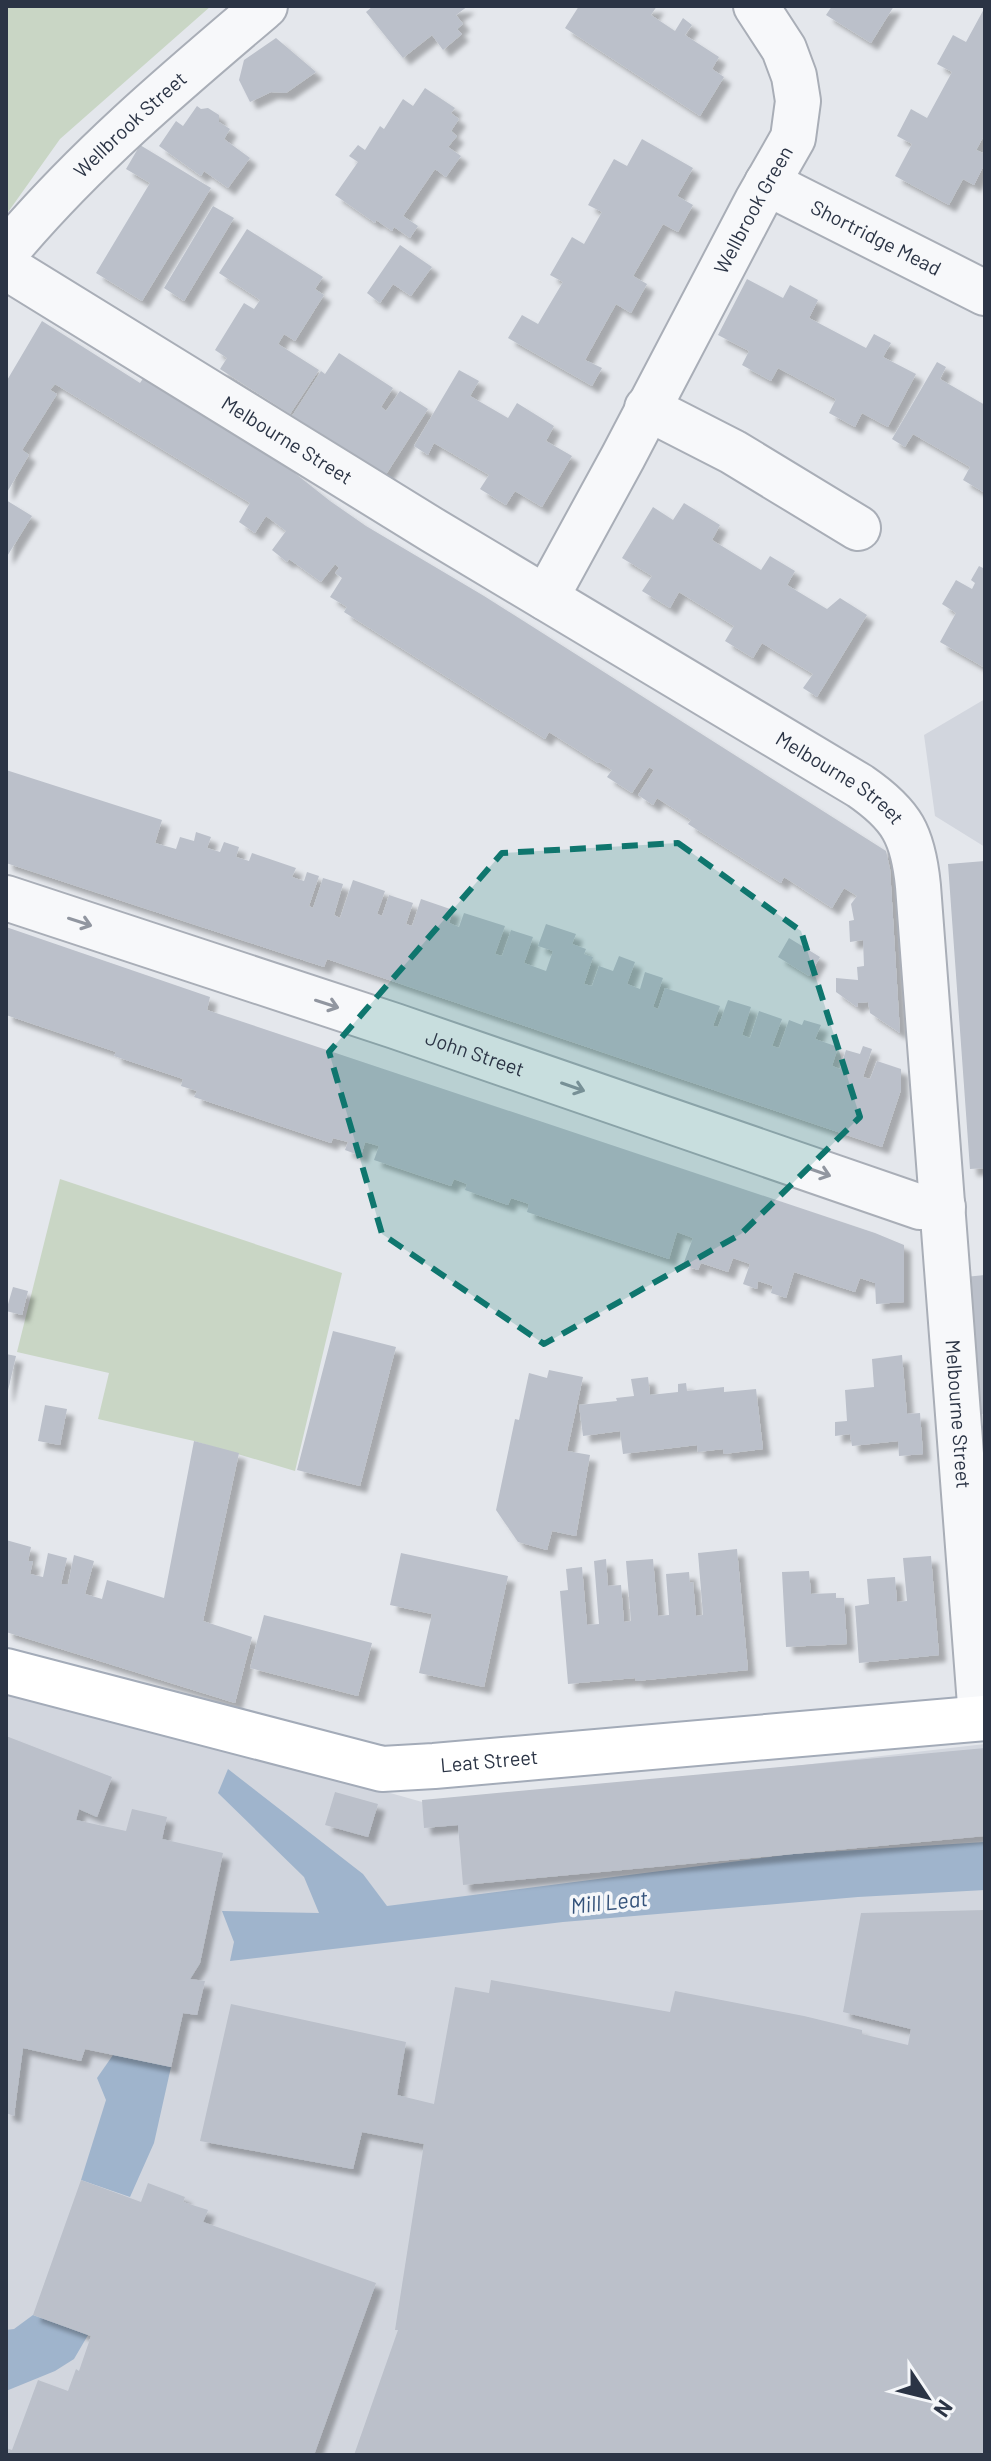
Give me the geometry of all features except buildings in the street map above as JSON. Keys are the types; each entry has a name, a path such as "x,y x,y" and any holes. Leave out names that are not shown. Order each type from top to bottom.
{"main road":[{"name":"Leat Street","path":"6,1671 382,1769 983,1718"}],"street":[{"name":"Wellbrook Street","path":"6,252 87,162 265,6"},
{"name":"Wellbrook Green","path":"546,598 793,138 798,101 794,76 784,49 756,6"},
{"name":"Shortridge Mead","path":"767,183 985,293"},
{"name":"Melbourne Street","path":"6,267 421,524 860,786 885,803 903,826 915,855 983,1718"},
{"path":"647,408 733,452 858,528"},
{"name":"John Street","path":"6,898 395,1026 920,1207 943,1207"}],"highlighted area":[{"path":"678,843 801,931 860,1117 741,1234 544,1344 382,1234 329,1052 502,853"}],"shaded area":[{"path":"985,699 985,847 935,816 924,735"},
{"path":"6,1685 440,1807 985,1744 985,2455 6,2455"}],"green space":[{"path":"6,6 211,6 60,139 6,215"},
{"path":"60,1179 342,1273 295,1471 194,1441 98,1419 109,1373 17,1352"}],"water":[{"name":"Mill Leat","path":"228,1769 363,1874 387,1906 793,1854 985,1842 985,1890 858,1897 563,1922 230,1961 234,1942 222,1911 319,1913 304,1877 218,1793"},
{"path":"113,2055 171,2067 154,2143 130,2197 81,2180 106,2100 97,2078"},
{"path":"33,2315 88,2335 74,2359 55,2371 6,2391 6,2330 14,2329"}]}
